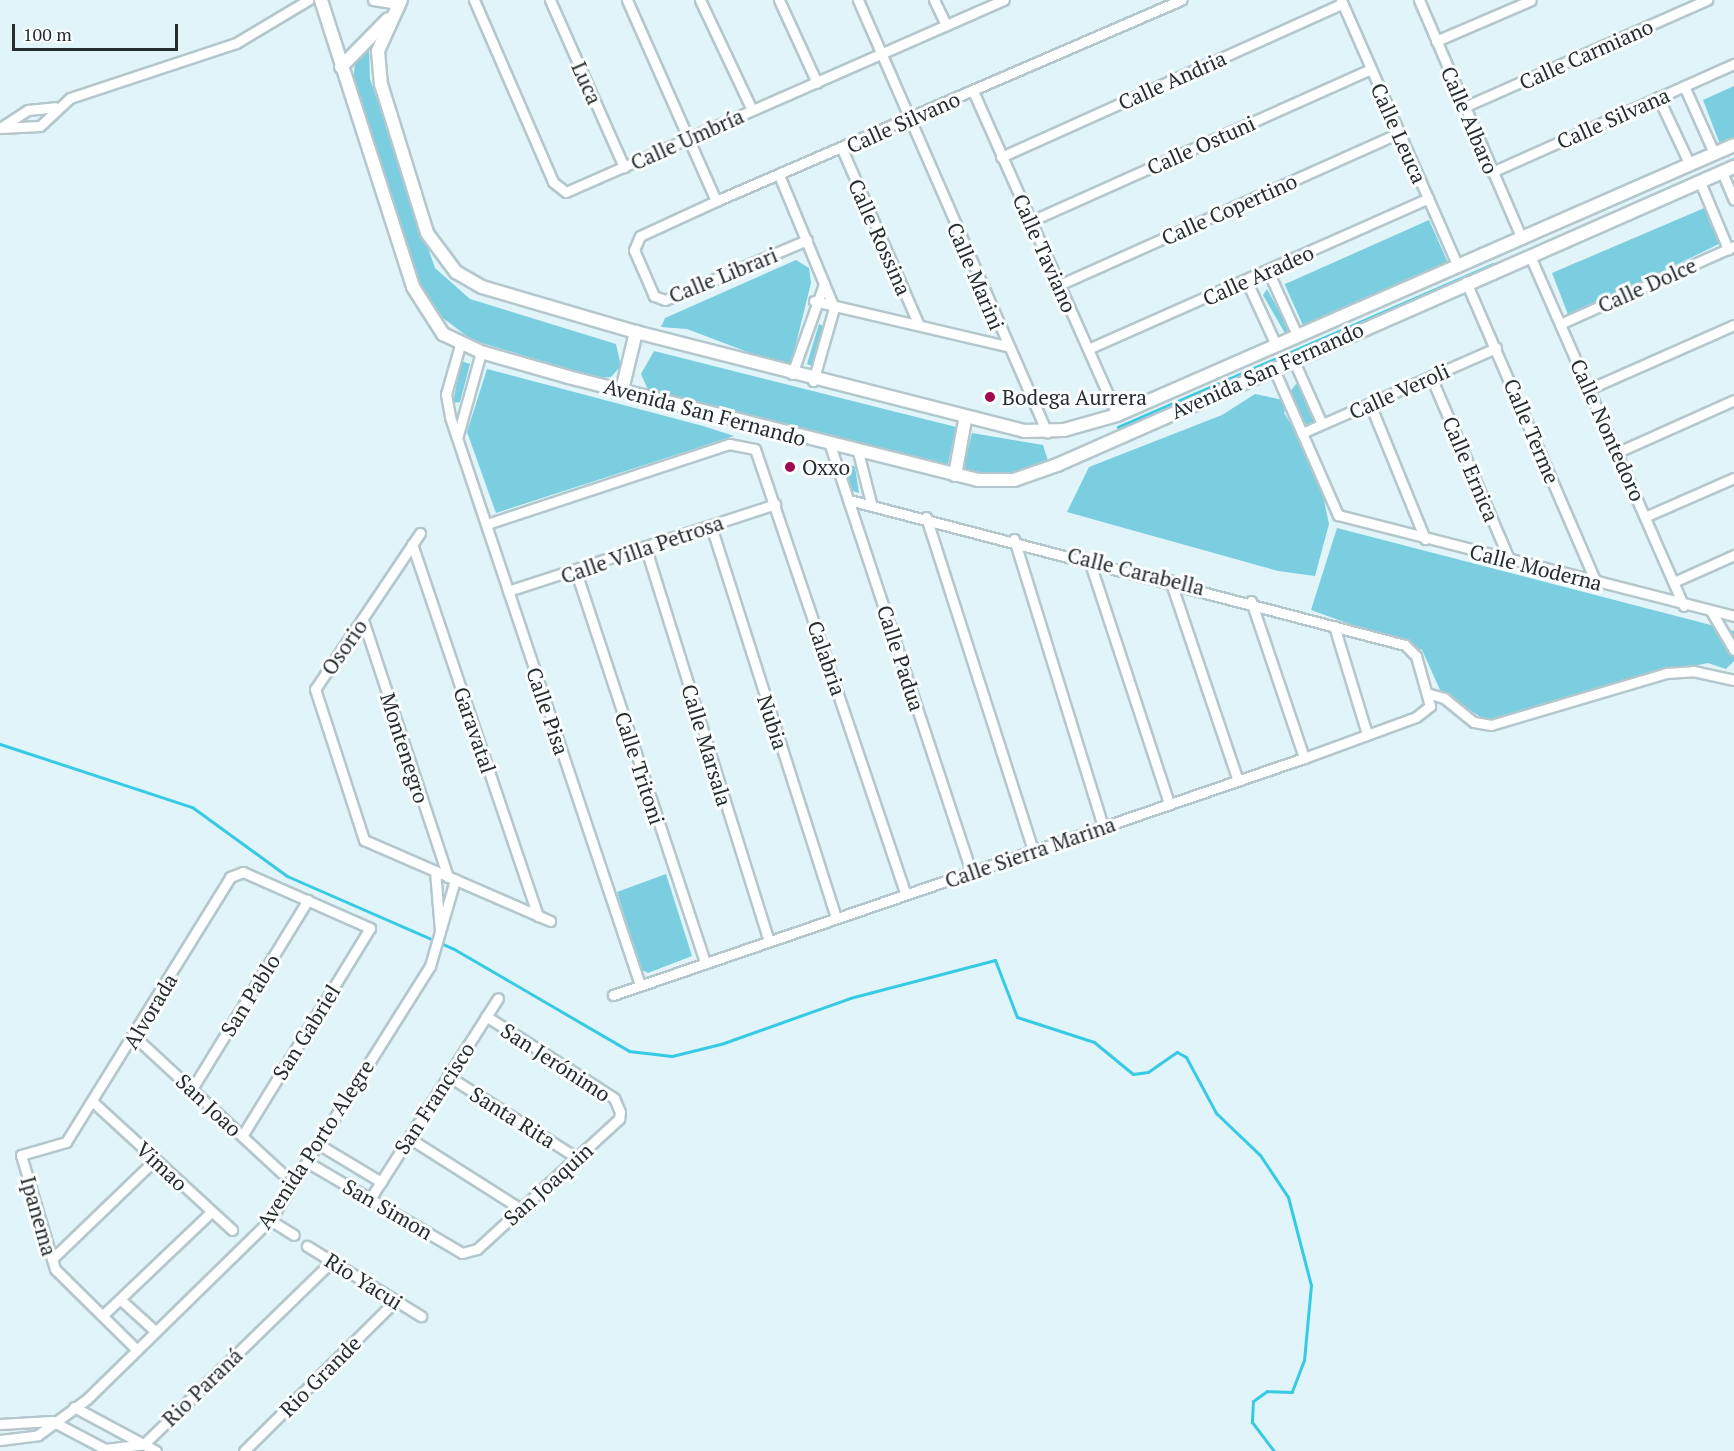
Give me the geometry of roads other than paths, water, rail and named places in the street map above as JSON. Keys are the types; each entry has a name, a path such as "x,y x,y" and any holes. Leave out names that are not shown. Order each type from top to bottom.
{"street":[{"path":"0,128 28,110 55,107 236,43 308,0"},
{"name":"Avenida San Fernando","path":"321,0 420,306 443,334 460,345 481,352 622,390 858,452 955,475 998,481 1029,476 1734,166"},
{"path":"373,0 399,2"},
{"name":"Calle Umbría","path":"474,0 553,182 566,192 1004,0"},
{"name":"Luca","path":"550,0 624,167"},
{"path":"627,0 716,201"},
{"path":"700,0 752,110"},
{"path":"779,0 817,83"},
{"name":"Calle Marini","path":"858,0 1006,346 1047,432"},
{"path":"934,0 946,25"},
{"name":"Calle Silvano","path":"633,250 640,236 716,201 842,149 1181,0"},
{"name":"Calle Albaro","path":"1419,0 1522,238"},
{"path":"1436,41 1531,0"},
{"name":"Calle Carmiano","path":"1464,107 1707,0"},
{"name":"Avenida San Fernando","path":"399,2 388,18 378,51 381,84 427,232 441,256 482,287 813,381 965,420 1047,432 1117,415 1734,144"},
{"name":"Calle Leuca","path":"1342,2 1458,266"},
{"name":"Calle Andria","path":"1001,157 1342,2"},
{"path":"341,67 388,18"},
{"name":"Calle Silvana","path":"1492,172 1734,64"},
{"name":"Calle Ostuni","path":"1030,221 1371,69"},
{"path":"1684,86 1714,153"},
{"name":"Calle Taviano","path":"973,91 1117,415"},
{"path":"1659,98 1690,165"},
{"path":"0,128 40,126 55,107"},
{"name":"Calle Copertino","path":"1059,285 1399,133"},
{"name":"Calle Rossina","path":"842,149 919,325"},
{"path":"1722,172 1734,200"},
{"path":"779,175 834,308 813,381"},
{"path":"1700,182 1731,248"},
{"name":"Calle Aradeo","path":"1088,349 1247,282 1428,198"},
{"name":"Calle Librari","path":"633,250 654,296 665,300 807,240"},
{"name":"Calle Dolce","path":"1560,324 1731,248"},
{"path":"1491,252 1498,269"},
{"name":"Calle Nontedoro","path":"1530,256 1676,581 1684,606"},
{"path":"1268,271 1297,335"},
{"path":"1247,282 1276,345"},
{"name":"Calle Terme","path":"1466,282 1596,582"},
{"path":"792,374 814,301 824,284"},
{"path":"814,301 834,308 1006,346"},
{"path":"1589,389 1734,325"},
{"path":"622,390 636,332"},
{"name":"Calle Pisa","path":"460,345 446,394 508,591 640,986"},
{"name":"Calle Veroli","path":"1302,433 1496,348"},
{"path":"458,435 481,352"},
{"path":"1293,359 1322,424"},
{"path":"1273,368 1302,433"},
{"name":"Calle Ernica","path":"1431,377 1510,561"},
{"path":"1618,452 1734,400"},
{"path":"1370,404 1425,539"},
{"path":"955,475 965,420"},
{"name":"Calle Moderna","path":"1302,433 1338,515 1684,606 1734,616"},
{"name":"Calabria","path":"487,524 729,444 755,449 906,894"},
{"name":"Calle Padua","path":"830,444 971,872"},
{"path":"858,452 871,503"},
{"path":"1647,516 1734,478"},
{"name":"Calle Carabella","path":"849,500 871,503 1014,539 1251,601 1405,645 1416,656 1430,694"},
{"name":"Calle Villa Petrosa","path":"508,591 576,572 775,504"},
{"path":"926,517 1033,851"},
{"name":"Nubia","path":"711,526 836,918"},
{"name":"Osorio","path":"420,533 315,688 364,840 435,871"},
{"path":"1014,539 1103,827"},
{"name":"Garavatal","path":"412,544 538,916"},
{"name":"Calle Marsala","path":"646,549 769,941"},
{"path":"1676,581 1734,555"},
{"path":"1089,560 1169,804"},
{"name":"Calle Tritoni","path":"576,572 705,963"},
{"path":"1170,580 1238,781"},
{"path":"1251,601 1304,758"},
{"path":"1711,611 1734,650"},
{"name":"Montenegro","path":"363,620 451,878"},
{"path":"1334,626 1367,734"},
{"path":"1430,694 1444,698 1474,722 1491,725 1667,673 1693,671 1734,680"},
{"name":"Calle Sierra Marina","path":"613,995 1238,781 1424,714 1430,694"},
{"path":"440,939 435,871 550,921"},
{"name":"Alvorada","path":"21,1155 66,1142 135,1037 230,878 243,872 308,900"},
{"name":"Avenida Porto Alegre","path":"0,1440 38,1435 52,1421 74,1407 156,1332 270,1220 430,966 440,939 451,878"},
{"name":"San Gabriel","path":"242,1136 370,927 308,900"},
{"name":"San Pablo","path":"192,1089 308,900"},
{"name":"San Francisco","path":"370,1199 498,998"},
{"name":"San Jerónimo","path":"486,1016 614,1098 621,1112"},
{"name":"San Joao","path":"135,1037 282,1173"},
{"name":"Santa Rita","path":"448,1076 577,1158"},
{"name":"Vimao","path":"93,1102 232,1230"},
{"name":"San Joaquin","path":"470,1252 577,1158 621,1112"},
{"path":"409,1138 521,1209"},
{"name":"San Simon","path":"318,1144 381,1182"},
{"name":"Ipanema","path":"21,1155 55,1269 137,1350"},
{"path":"52,1259 155,1160"},
{"name":"San Simon","path":"307,1162 462,1253 470,1252"},
{"path":"103,1315 211,1212"},
{"path":"270,1220 294,1235"},
{"name":"Rio Yacui","path":"308,1246 421,1316"},
{"name":"Rio Paraná","path":"52,1421 105,1449 144,1444 332,1261"},
{"path":"121,1300 156,1332"},
{"name":"Rio Grande","path":"244,1451 396,1300"},
{"path":"74,1407 156,1451"},
{"path":"0,1424 52,1421"}],"waterway":[{"path":"1579,228 1734,159"},
{"path":"1118,427 1492,264"},
{"path":"0,744 192,807 287,876 454,949 629,1051 672,1056 721,1044 850,998 995,960 1017,1017 1094,1042 1133,1074 1148,1072 1177,1052 1186,1057 1216,1113 1260,1155 1288,1197 1311,1285 1304,1360 1292,1392 1267,1391 1253,1401 1252,1422 1274,1451"}],"place":[{"name":"Bodega Aurrera","path":"990,397"},
{"name":"Oxxo","path":"790,467"}]}
